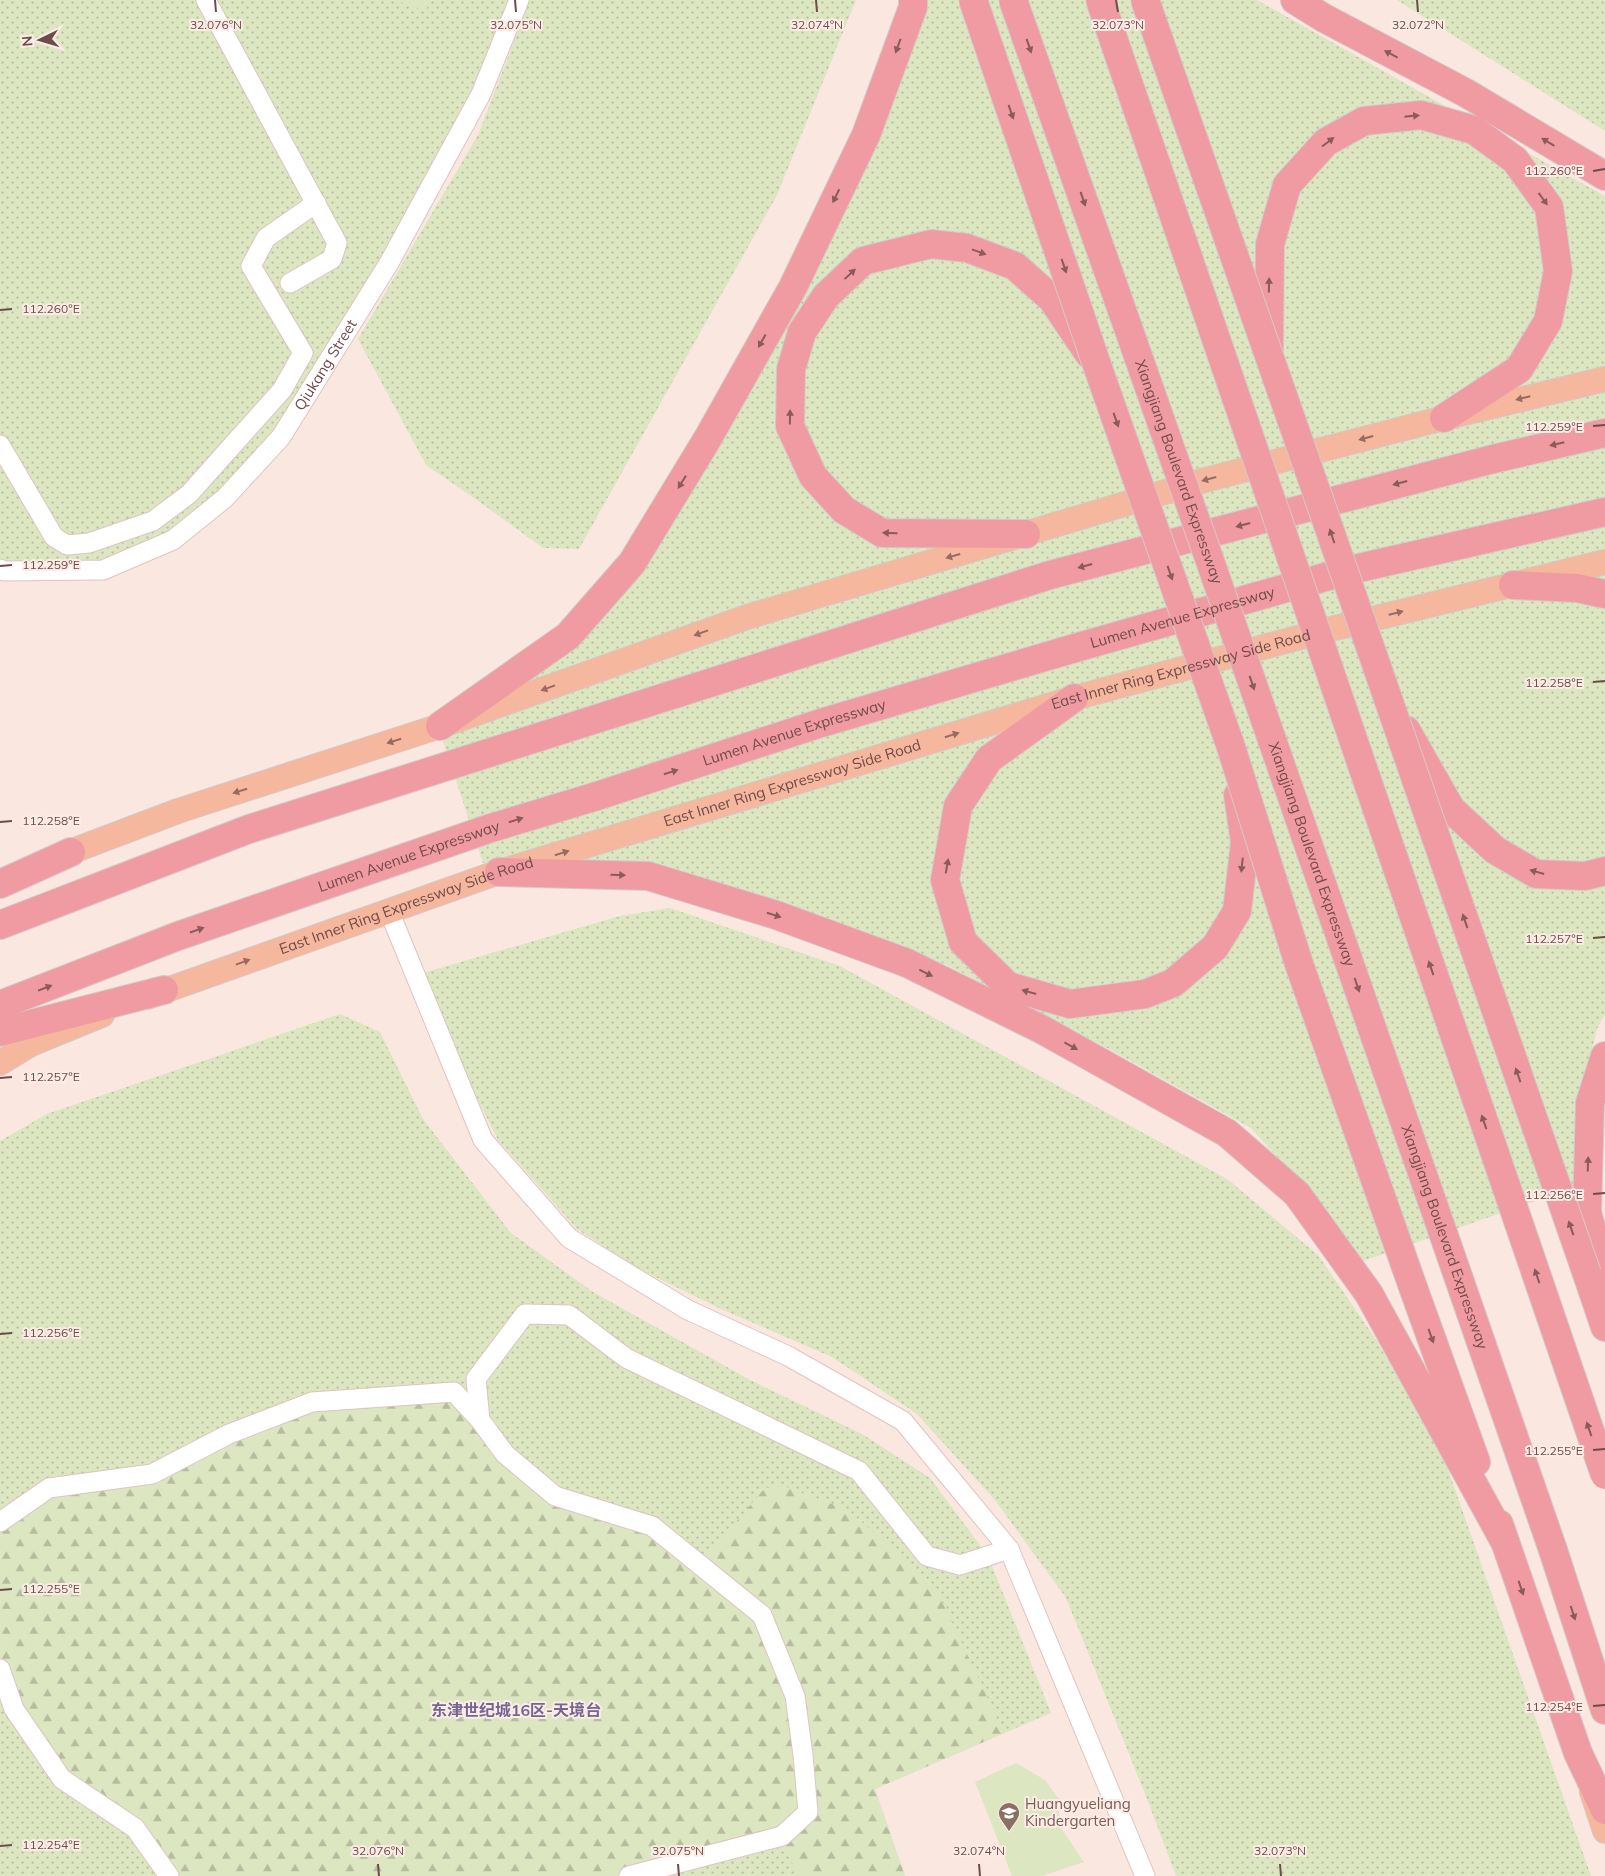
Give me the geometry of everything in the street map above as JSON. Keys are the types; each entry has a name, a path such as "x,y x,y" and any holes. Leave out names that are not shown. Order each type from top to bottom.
{"highway":[{"path":"440,726 568,636 632,563 708,438 792,287 866,134 913,6 913,0"},
{"path":"973,0 1098,368 1231,747 1299,964 1505,1542 1578,1753 1605,1810"},
{"name":"Xiangjiang Boulevard Expressway","path":"1013,0 1553,1550 1605,1710"},
{"path":"1100,0 1605,1476"},
{"path":"1144,0 1269,352 1385,692 1596,1277"},
{"path":"1295,0 1324,18 1466,93 1605,176"},
{"path":"1269,352 1270,244 1287,185 1326,142 1364,121 1422,115 1474,130 1515,160 1548,207 1558,271 1548,321 1519,369 1444,418"},
{"path":"1026,534 882,533 844,510 813,476 790,426 791,369 802,332 826,296 863,262 931,244 966,248 1015,266 1052,299 1098,368"},
{"path":"0,924 249,829 1050,575 1493,459 1605,433"},
{"name":"Lumen Avenue Expressway","path":"0,1005 178,936 456,840 821,723 1350,570 1605,512"},
{"path":"1513,585 1577,588 1605,594"},
{"path":"1385,692 1451,808 1495,850 1536,874 1595,873"},
{"path":"1074,698 989,759 958,806 944,880 963,942 1008,986 1070,1004 1145,994 1173,983 1215,947 1237,911 1244,842 1231,747"},
{"path":"0,884 71,852"},
{"path":"499,872 648,876 776,915 907,963 1041,1029 1146,1086 1227,1134 1297,1194 1369,1294 1505,1542"},
{"path":"0,1032 164,990"},
{"path":"1605,1056 1590,1103 1587,1212 1605,1327"}],"main road":[{"path":"0,877 71,852 178,810 440,726 747,617 1205,480 1444,418 1605,379"},
{"name":"East Inner Ring Expressway Side Road","path":"0,1063 31,1044 164,990 499,872 1074,698 1327,630 1605,562"},
{"path":"1578,1753 1605,1831"}],"street":[{"path":"206,0 338,243 332,259 290,284"},
{"name":"Qiukang Street","path":"0,569 4,571 103,570 173,540 226,498 281,436 388,262 481,94 519,0"},
{"path":"0,445 54,536 67,545 89,543 153,522 189,494 282,390 303,353 251,266 266,238 316,203"},
{"path":"389,911 483,1140 569,1238 688,1310 788,1356 903,1421 1009,1549 1146,1876"},
{"path":"0,1522 49,1488 152,1474 229,1434 312,1402 454,1392 476,1379 525,1314 569,1316 626,1358 859,1471 927,1556 960,1565 1009,1549"},
{"path":"476,1379 480,1420"},
{"path":"454,1392 480,1420 505,1454 555,1496 652,1526 762,1615 795,1696 808,1812 782,1836 629,1876"},
{"path":"0,1669 14,1708 62,1779 135,1828 170,1876"}],"green space":[{"path":"0,0 519,0 481,94 281,437 225,498 103,570 0,569"},
{"path":"395,0 430,0 426,11"},
{"path":"530,0 856,0 777,195 579,549 543,548 426,465 358,339 478,135"},
{"path":"923,0 1257,0 1605,196 1605,1014 1597,1029 1578,1106 1578,1186 1355,1264 1310,1193 1251,1128 1109,1049 947,965 814,914 676,872 633,861 483,863 441,735 625,589 752,390 836,221"},
{"path":"1397,0 1605,0 1605,131"},
{"path":"670,908 840,966 1227,1179 1318,1255 1377,1341 1445,1461 1591,1876 1176,1876 1146,1796 1066,1598 995,1500 917,1414 832,1357 721,1309 637,1268 577,1229 498,1140 416,975 620,916"},
{"path":"340,1014 380,1032 423,1119 511,1233 593,1292 752,1381 862,1434 930,1478 988,1556 1051,1713 875,1789 905,1876 0,1876 0,1141 47,1114"},
{"path":"454,1392 555,1496 652,1526 700,1564 765,1488 784,1486 848,1510 935,1586 1004,1733 875,1789 905,1876 797,1876 782,1836 629,1876 169,1876 135,1828 62,1779 0,1669 0,1522 49,1488 152,1474 312,1402"},
{"path":"1016,1763 1045,1780 1059,1799 1059,1825 1084,1862 1042,1876 1012,1876 975,1782"}],"place":[{"name":"Huangyueliang Kindergarten","path":"1009,1832"}],"district":[{"name":"东津世纪城16区-天境台","path":"516,1710"}]}
